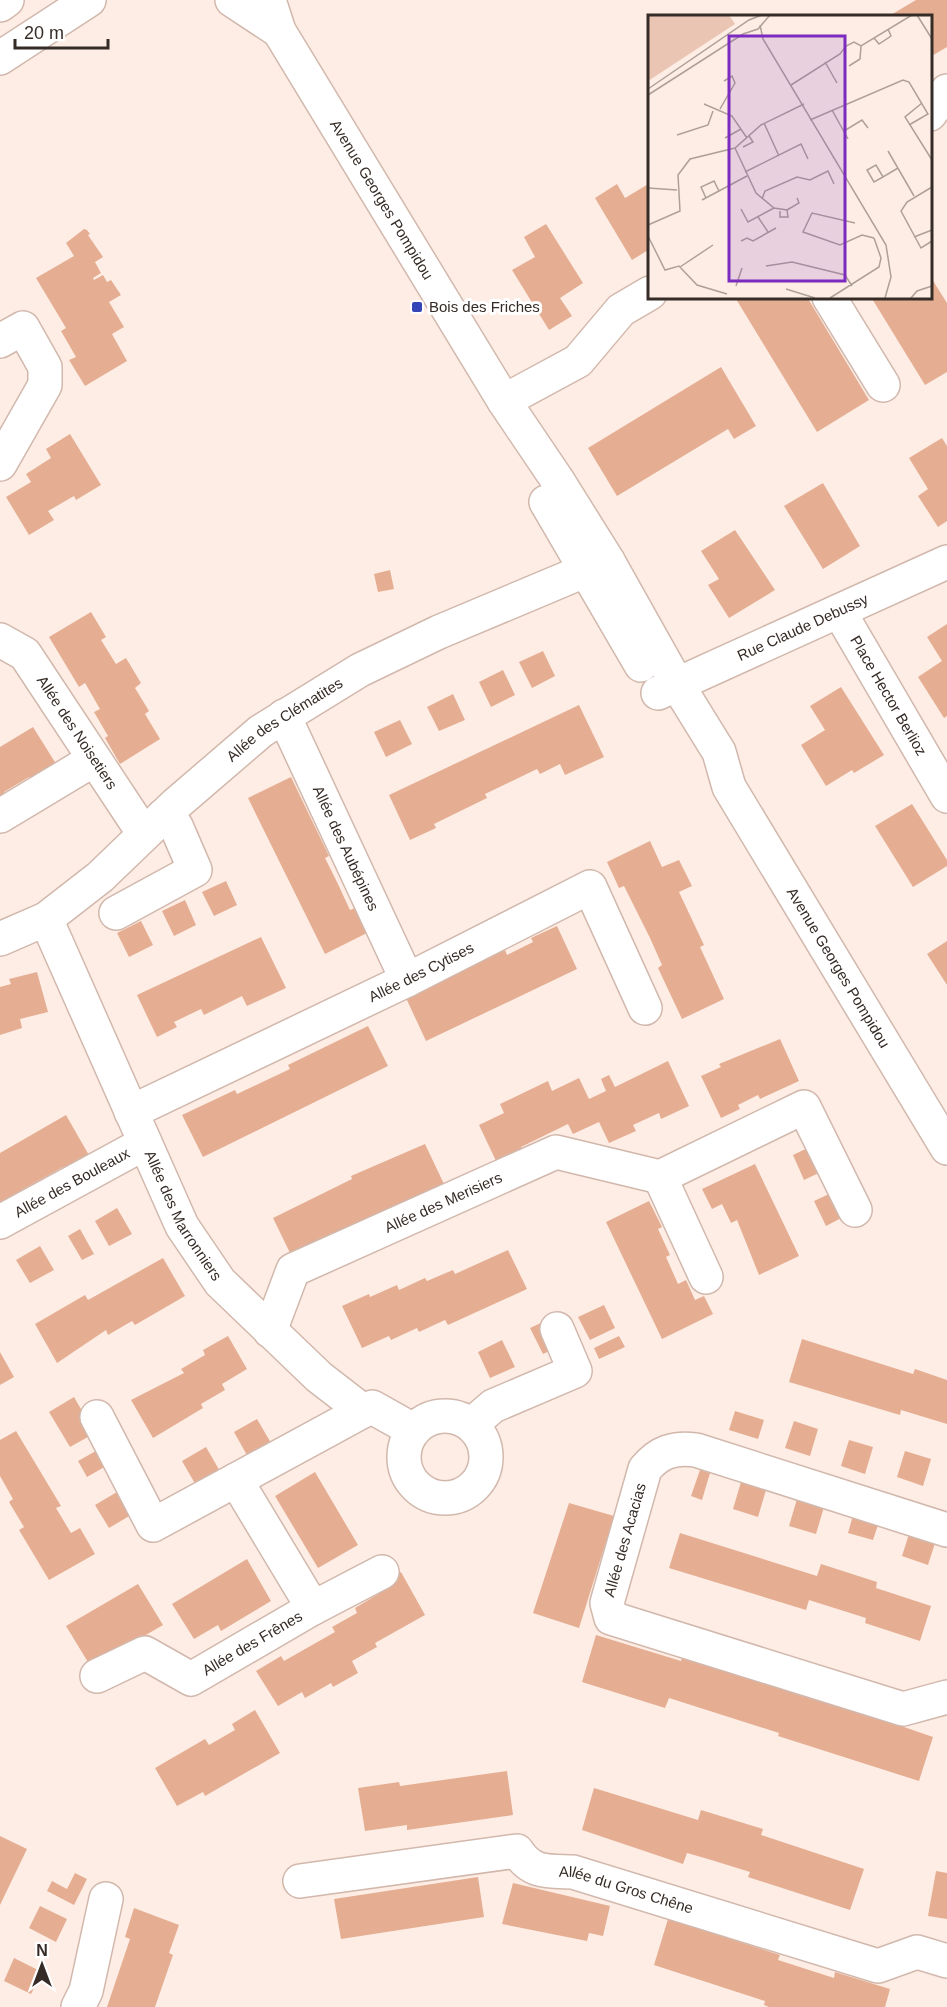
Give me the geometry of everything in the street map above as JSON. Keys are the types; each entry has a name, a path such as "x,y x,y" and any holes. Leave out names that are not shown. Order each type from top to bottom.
{"street":[{"path":"0,5 8,0"},
{"path":"0,58 89,0"},
{"name":"Avenue Georges Pompidou","path":"232,0 279,31"},
{"name":"Avenue Georges Pompidou","path":"269,0 279,31 504,401 558,481 596,567 667,688 719,752 729,787 947,1148"},
{"path":"932,111 947,91"},
{"path":"504,401 578,361 621,310 648,294"},
{"path":"830,298 883,386"},
{"path":"0,341 23,328 45,367 45,386 0,464"},
{"name":"Rue Claude Debussy","path":"667,688 947,562"},
{"name":"Allée des Clématites","path":"0,939 46,919 100,877 154,825 261,731 284,716 360,669 439,632 596,567"},
{"name":"Place Hector Berlioz","path":"839,611 944,783"},
{"name":"Allée des Noisetiers","path":"0,640 25,654 93,760 154,825 176,826 195,870 116,913"},
{"name":"Allée des Aubépines","path":"284,716 407,980"},
{"path":"0,816 93,760"},
{"name":"Allée des Cytises","path":"131,1112 407,980 590,887 645,1008"},
{"name":"Allée des Marronniers","path":"46,919 182,1226 220,1282 319,1377 363,1411 372,1407 413,1430"},
{"path":"706,1277 660,1177 804,1107 855,1210"},
{"name":"Allée des Bouleaux","path":"0,1222 145,1143"},
{"name":"Allée des Merisiers","path":"270,1332 292,1270 556,1152 660,1177"},
{"path":"471,1425 493,1406 575,1371 556,1329"},
{"path":"97,1417 153,1525 363,1411"},
{"path":"444,1416 458,1418 471,1425 484,1444 485,1468 479,1480 464,1493 451,1497 426,1494 415,1485 407,1473 405,1451 413,1430 425,1421 444,1416"},
{"name":"Allée des Acacias","path":"947,1530 696,1450 675,1449 659,1455 645,1469 607,1603 611,1618 903,1709 947,1697"},
{"name":"Allée des Frênes","path":"236,1480 313,1608"},
{"name":"Allée des Frênes","path":"97,1676 145,1653 191,1679 313,1608 382,1572"},
{"name":"Allée du Gros Chêne","path":"300,1881 517,1851 525,1864 541,1871 573,1872 878,1966 917,1952 947,1961"},
{"path":"78,2007 86,1991 106,1899"}],"building":[{"path":"916,0 947,0 947,47 932,56 932,15 891,15"},
{"path":"617,184 625,198 648,184 648,250 632,260 595,198"},
{"path":"546,224 583,283 560,298 572,316 549,330 512,270 535,257 524,237"},
{"path":"84,229 90,234 88,235 103,257 95,262 101,273 93,278 94,280 103,275 107,282 111,280 121,295 109,302 124,327 112,334 127,361 85,386 69,360 76,357 61,331 66,328 36,278 74,256 66,243"},
{"path":"932,279 947,303 947,372 925,385 872,298 932,298"},
{"path":"808,298 869,400 817,432 736,299"},
{"path":"721,367 756,426 734,439 728,429 617,496 588,448"},
{"path":"70,434 101,485 76,500 74,496 48,511 54,520 29,535 6,497 31,482 26,474 51,458 46,449"},
{"path":"942,438 947,446 947,521 938,527 918,496 928,489 909,458"},
{"path":"823,483 860,546 823,569 784,506"},
{"path":"735,530 775,590 729,618 708,585 719,579 701,551"},
{"path":"390,570 394,589 378,592 374,574"},
{"path":"91,612 106,637 101,640 116,664 126,658 141,683 135,688 149,711 145,714 160,739 120,764 94,712 100,709 85,683 79,687 49,637"},
{"path":"947,624 947,716 944,718 918,677 942,661 927,637"},
{"path":"543,651 555,676 532,688 519,662"},
{"path":"503,670 515,695 491,707 479,682"},
{"path":"841,687 884,755 854,773 852,770 826,786 801,745 825,730 810,706"},
{"path":"453,694 465,720 439,731 427,707"},
{"path":"579,705 604,757 565,775 560,764 540,774 537,769 485,794 487,798 434,824 436,828 410,840 389,795"},
{"path":"400,720 412,744 386,757 374,732"},
{"path":"33,727 58,767 33,782 29,777 4,792 8,797 0,802 0,747"},
{"path":"291,777 329,856 325,858 350,910 355,908 367,933 325,954 248,798"},
{"path":"912,804 947,860 947,866 913,887 875,826"},
{"path":"650,841 662,867 679,860 692,886 679,892 704,945 700,947 724,999 682,1019 658,968 662,965 650,938 624,886 619,888 607,862"},
{"path":"226,881 237,905 214,916 202,892"},
{"path":"185,900 196,925 174,936 162,911"},
{"path":"141,921 153,945 129,957 117,933"},
{"path":"557,926 577,969 426,1041 406,998 505,950 507,955 533,942 531,938"},
{"path":"261,937 286,988 247,1006 242,996 204,1015 201,1009 174,1022 177,1027 157,1037 137,995"},
{"path":"947,941 947,985 927,954"},
{"path":"37,972 48,1012 20,1019 22,1028 0,1035 0,987 11,984 9,979"},
{"path":"368,1026 388,1066 203,1157 182,1115 235,1090 237,1094 290,1069 288,1065"},
{"path":"780,1039 799,1081 760,1099 758,1095 738,1105 740,1109 721,1118 701,1076 721,1067 719,1064"},
{"path":"668,1061 689,1106 661,1119 659,1113 633,1125 636,1131 609,1143 599,1122 573,1134 568,1124 521,1147 523,1152 497,1163 479,1125 504,1113 500,1104 548,1081 552,1091 579,1078 589,1099 606,1091 601,1079 609,1075 615,1087"},
{"path":"66,1115 90,1157 65,1171 63,1167 13,1195 15,1200 0,1208 0,1153"},
{"path":"818,1143 829,1168 804,1180 793,1155"},
{"path":"425,1144 444,1184 292,1257 273,1218 352,1179 351,1176"},
{"path":"755,1164 799,1256 759,1275 737,1220 731,1223 722,1204 712,1209 702,1189"},
{"path":"840,1189 851,1213 826,1226 814,1201"},
{"path":"649,1201 662,1227 658,1229 670,1255 666,1257 678,1284 686,1280 695,1300 704,1296 713,1314 662,1339 606,1222"},
{"path":"117,1208 132,1234 109,1246 95,1221"},
{"path":"80,1229 94,1254 82,1260 68,1236"},
{"path":"40,1246 54,1270 30,1283 16,1260"},
{"path":"508,1250 527,1289 448,1325 445,1320 419,1332 417,1328 391,1340 389,1336 362,1348 342,1306 397,1285 399,1290 425,1278 427,1281 453,1270 455,1274"},
{"path":"163,1258 185,1296 135,1325 132,1321 108,1335 106,1330 57,1363 35,1324 85,1295 88,1300"},
{"path":"604,1305 615,1328 590,1340 578,1317"},
{"path":"543,1322 555,1348 543,1354 530,1328"},
{"path":"228,1336 247,1369 222,1384 225,1390 201,1404 203,1408 153,1438 131,1400 184,1373 181,1369 205,1355 203,1350"},
{"path":"619,1336 625,1347 599,1359 594,1348"},
{"path":"802,1339 913,1374 915,1369 947,1380 947,1424 901,1410 900,1415 789,1382"},
{"path":"502,1340 515,1367 490,1378 478,1352"},
{"path":"0,1352 14,1377 0,1385"},
{"path":"74,1397 95,1433 70,1447 49,1412"},
{"path":"735,1411 764,1420 758,1439 729,1430"},
{"path":"257,1419 271,1443 248,1457 234,1432"},
{"path":"794,1421 818,1429 810,1456 785,1448"},
{"path":"16,1431 61,1506 56,1508 71,1533 80,1528 95,1554 49,1580 19,1530 24,1527 9,1502 13,1499 0,1476 0,1440"},
{"path":"849,1440 873,1447 865,1474 841,1466"},
{"path":"103,1447 113,1462 87,1477 78,1461"},
{"path":"206,1447 221,1473 197,1487 182,1461"},
{"path":"905,1451 931,1459 923,1486 897,1477"},
{"path":"700,1470 710,1473 702,1500 691,1496"},
{"path":"315,1472 358,1545 318,1568 275,1496"},
{"path":"741,1482 766,1490 758,1517 733,1509"},
{"path":"122,1489 136,1512 109,1528 95,1505"},
{"path":"797,1499 824,1507 816,1534 789,1526"},
{"path":"569,1503 614,1516 579,1628 533,1613"},
{"path":"856,1505 882,1513 873,1540 848,1533"},
{"path":"911,1528 937,1537 928,1565 902,1556"},
{"path":"680,1533 817,1576 821,1564 877,1582 876,1588 931,1606 920,1641 865,1623 866,1618 809,1600 806,1610 669,1568"},
{"path":"247,1559 271,1601 221,1631 218,1625 194,1639 172,1604"},
{"path":"401,1572 425,1615 375,1643 377,1647 352,1661 358,1673 333,1687 331,1683 305,1698 302,1692 278,1706 256,1671 281,1656 284,1661 335,1632 332,1627 357,1613 355,1608 380,1593 377,1587"},
{"path":"138,1584 163,1625 91,1667 66,1626"},
{"path":"596,1635 681,1661 684,1651 933,1737 919,1781 669,1698 665,1708 582,1682"},
{"path":"255,1710 280,1753 205,1796 203,1792 177,1806 155,1768 205,1739 209,1745 235,1730 232,1724"},
{"path":"507,1771 513,1815 407,1830 407,1825 365,1831 358,1788 399,1782 400,1786"},
{"path":"594,1788 698,1820 701,1810 763,1829 761,1835 864,1869 850,1910 748,1877 750,1872 708,1859 687,1853 683,1864 582,1830"},
{"path":"0,1836 27,1849 0,1905"},
{"path":"936,1871 947,1873 947,1919 928,1916"},
{"path":"75,1873 87,1879 74,1905 47,1891 52,1881 67,1889"},
{"path":"478,1877 484,1917 341,1939 334,1899"},
{"path":"513,1883 610,1906 603,1936 589,1933 587,1941 502,1924"},
{"path":"40,1906 67,1919 56,1942 29,1928"},
{"path":"134,1908 179,1925 169,1953 173,1955 155,2007 107,2007 130,1939 125,1937"},
{"path":"668,1919 780,1955 778,1960 834,1978 835,1972 890,1989 885,2007 769,2007 764,2005 765,2001 654,1965"},
{"path":"14,1958 42,1972 31,1994 4,1981"}],"place":[{"name":"Bois des Friches","path":"417,307"}]}
